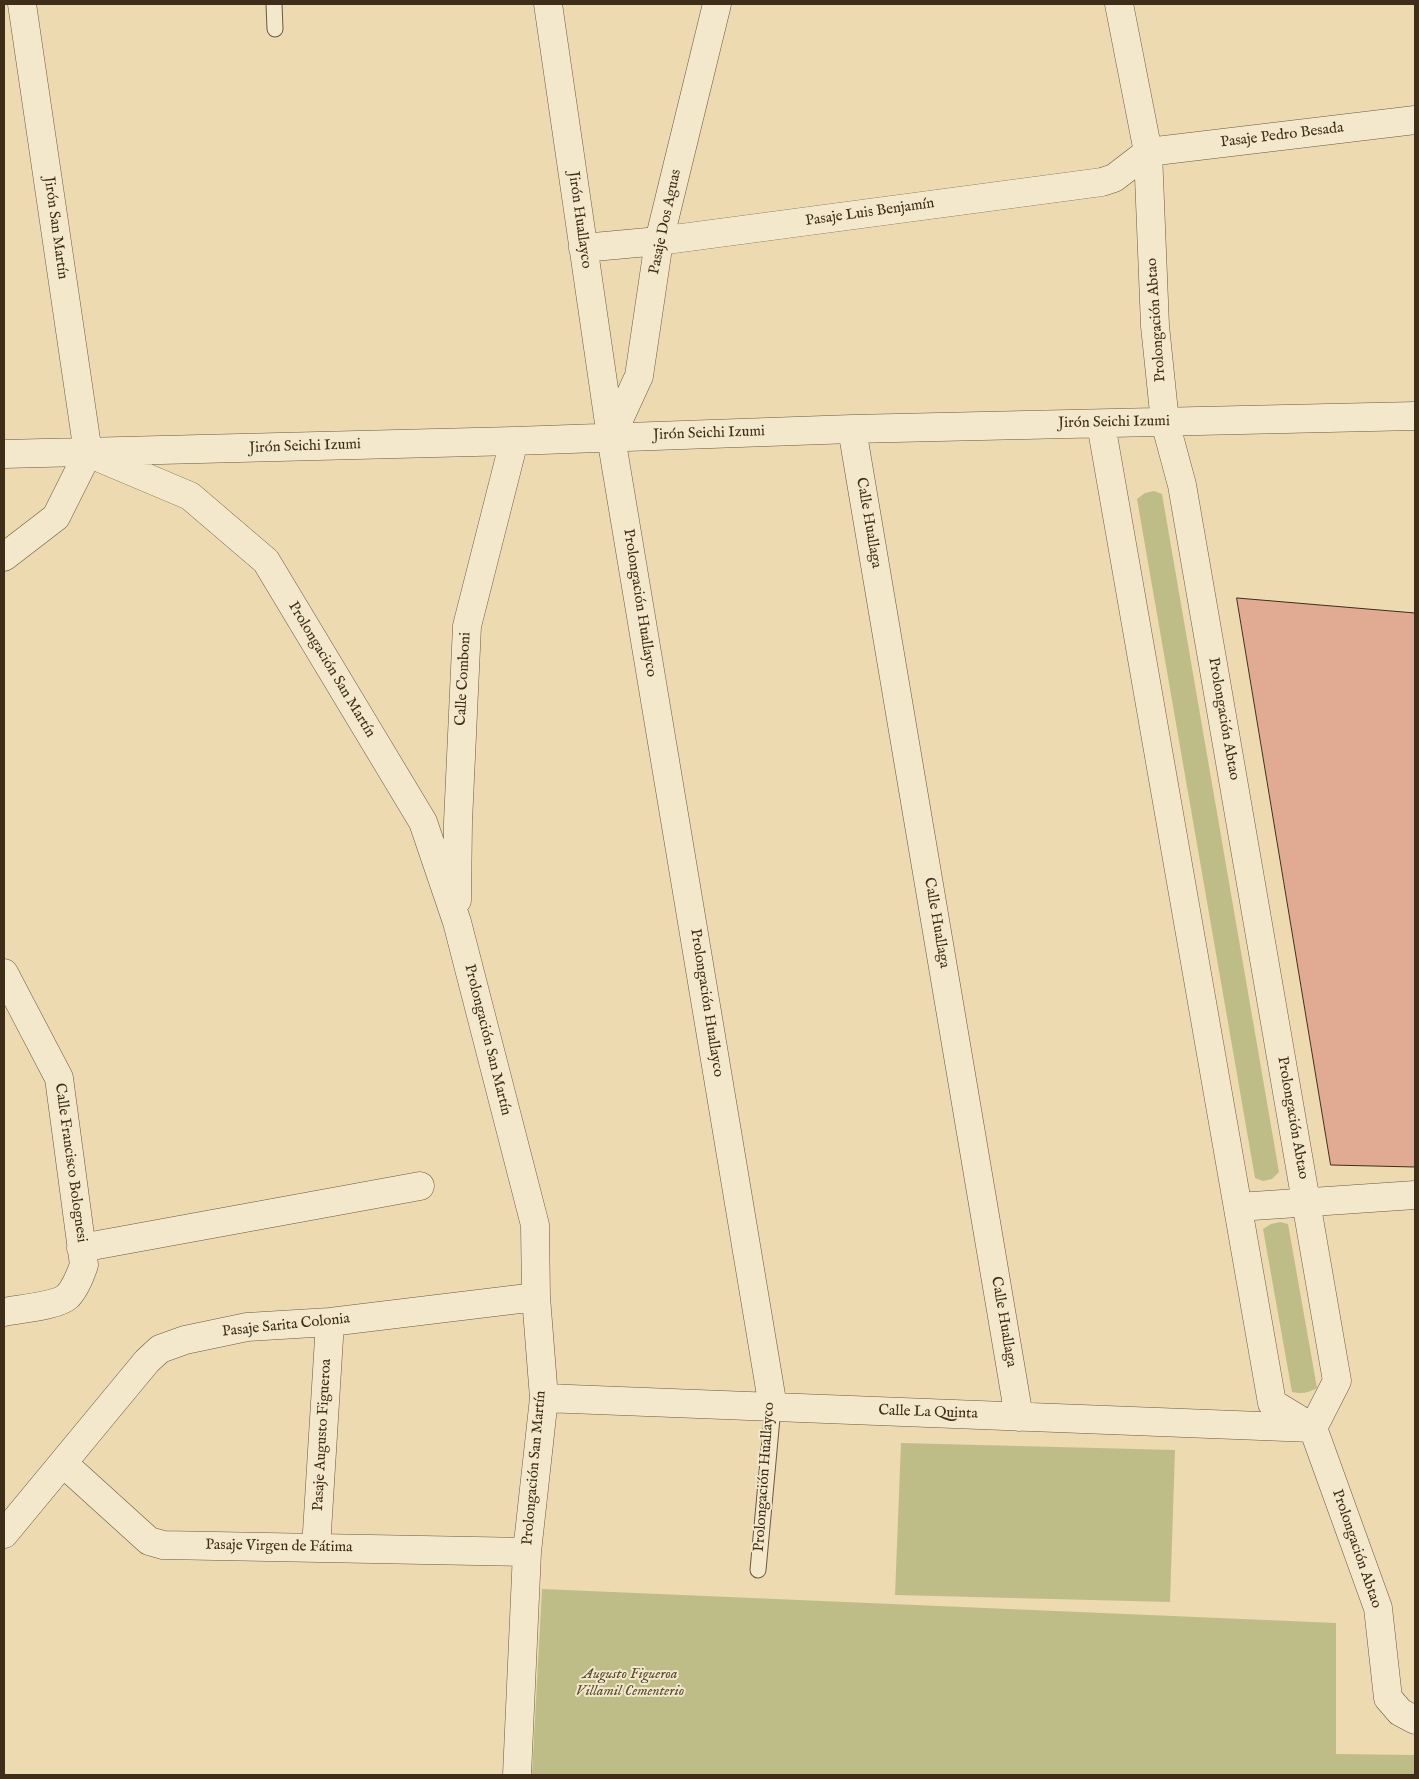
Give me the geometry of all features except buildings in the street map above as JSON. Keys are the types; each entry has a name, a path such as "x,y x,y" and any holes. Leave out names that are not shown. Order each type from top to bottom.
{"street":[{"name":"Jirón San Martín","path":"22,4 88,453"},
{"name":"Jirón Huallayco","path":"548,4 611,437"},
{"name":"Pasaje Dos Aguas","path":"611,437 639,376 659,242 717,4"},
{"name":"Prolongación Abtao","path":"1120,4 1148,152 1155,326 1166,422 1182,485 1337,1381 1313,1428 1378,1608 1388,1698 1400,1712 1415,1720"},
{"name":"Pasaje Pedro Besada","path":"1148,152 1415,120"},
{"name":"Pasaje Luis Benjamín","path":"582,248 659,242 1102,182 1114,178 1148,152"},
{"name":"Jirón Seichi Izumi","path":"4,454 514,441 852,429 1415,416"},
{"path":"1101,424 1272,1403 1313,1428"},
{"name":"Calle Huallaga","path":"852,429 1019,1417"},
{"name":"Prolongación Huallayco","path":"611,437 773,1407"},
{"name":"Calle Comboni","path":"457,922 458,822 466,626 514,441"},
{"path":"4,557 56,517 88,453"},
{"name":"Prolongación San Martín","path":"88,453 190,496 266,561 423,822 457,922 535,1225 536,1297 544,1398 527,1552 517,1775"},
{"name":"Calle Francisco Bolognesi","path":"4,973 60,1078 84,1265 78,1282 66,1298 46,1305 4,1312"},
{"path":"82,1248 420,1186"},
{"path":"1238,1206 1415,1195"},
{"name":"Pasaje Sarita Colonia","path":"4,1534 147,1362 160,1349 185,1340 247,1327 330,1322 536,1297"},
{"name":"Pasaje Augusto Figueroa","path":"316,1548 330,1322"},
{"name":"Calle La Quinta","path":"544,1398 1313,1428"},
{"name":"Pasaje Virgen de Fátima","path":"63,1463 148,1541 163,1545 527,1552"}],"lane":[{"path":"274,4 276,30"},
{"name":"Prolongación Huallayco","path":"758,1570 773,1407"}],"green space":[{"path":"1154,491 1162,494 1279,1172 1272,1179 1263,1181 1255,1178 1137,499 1145,493"},
{"path":"1280,1222 1288,1224 1317,1388 1305,1393 1292,1392 1263,1229 1271,1224"},
{"path":"901,1443 1175,1450 1170,1602 895,1595"},
{"name":"Augusto Figueroa Villamil Cementerio","path":"542,1589 1336,1623 1336,1754 1415,1755 1415,1775 532,1775"}]}
